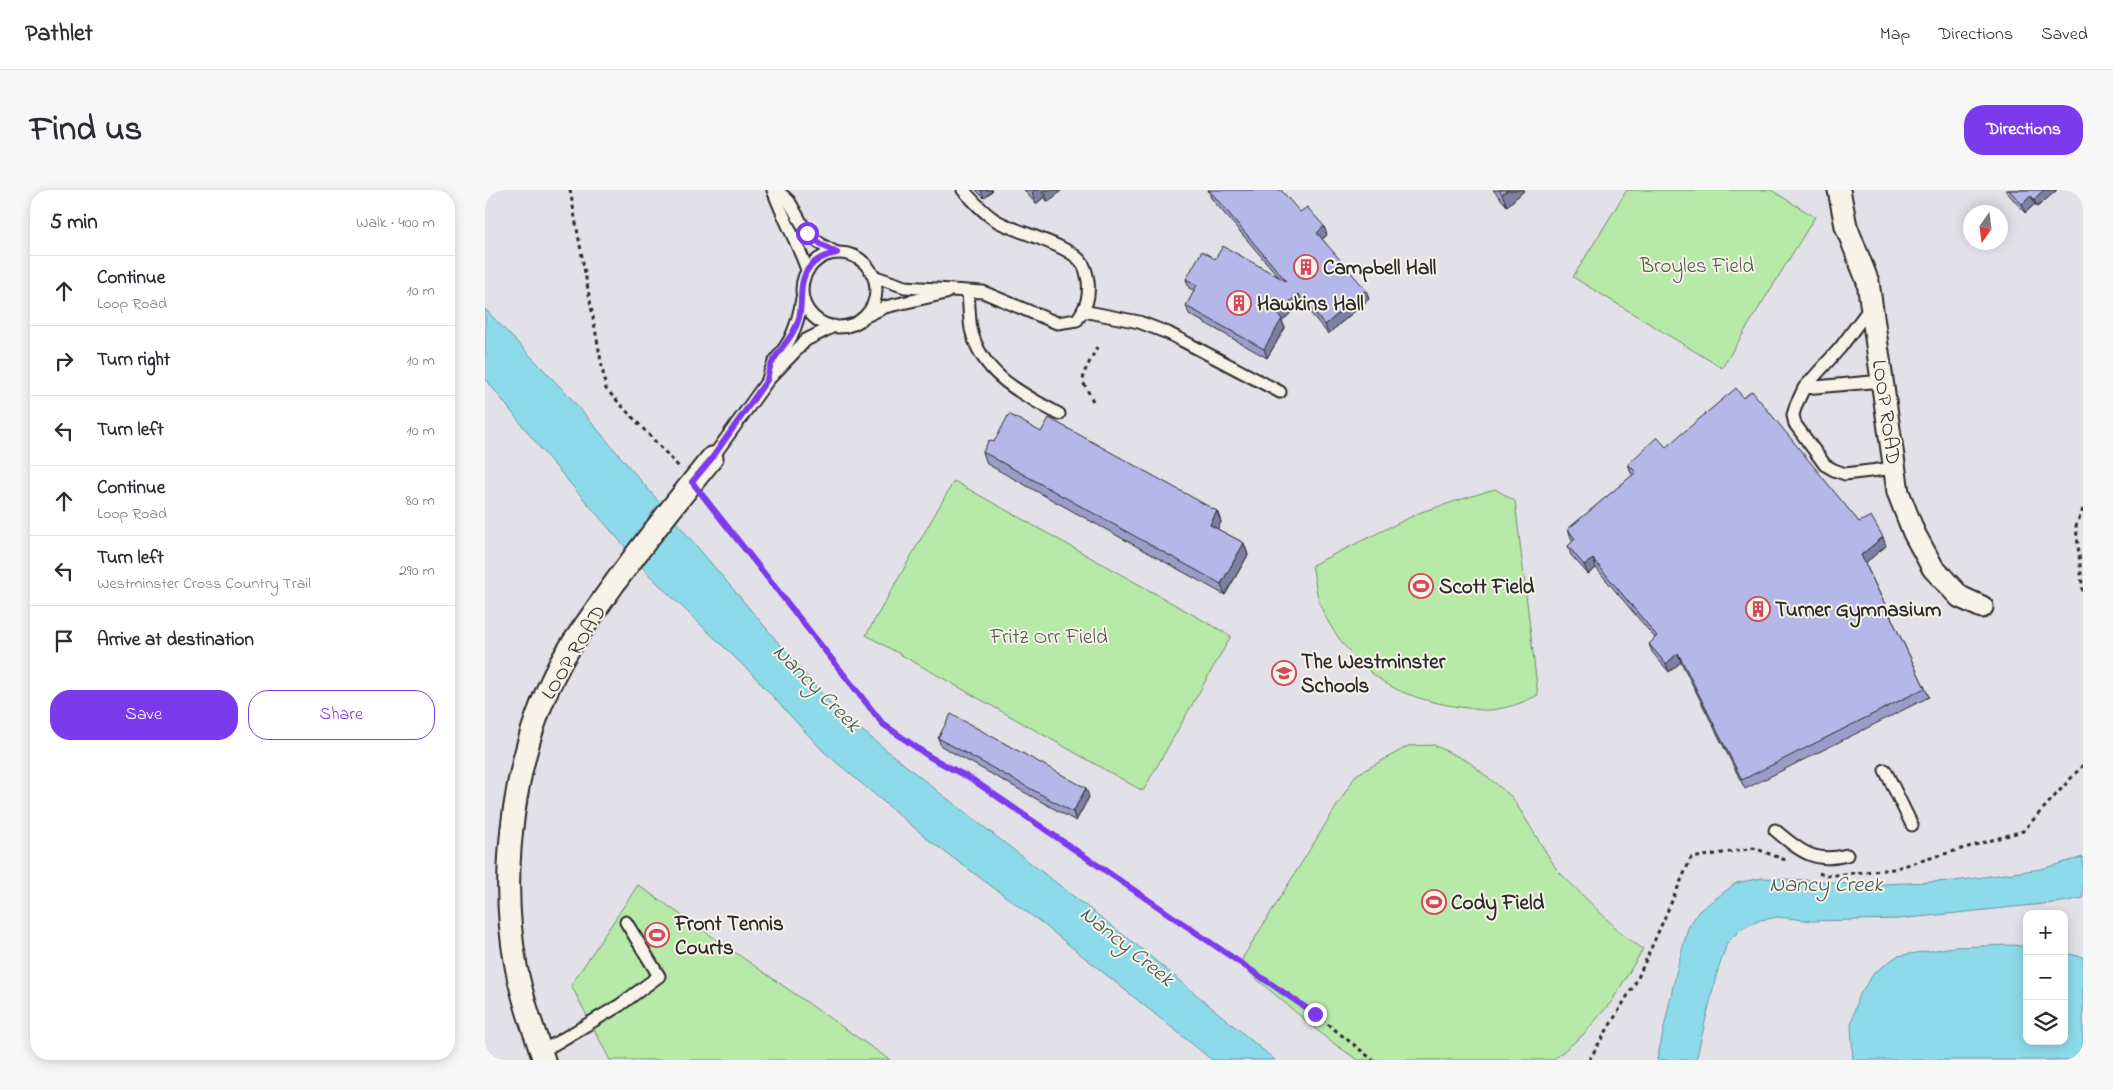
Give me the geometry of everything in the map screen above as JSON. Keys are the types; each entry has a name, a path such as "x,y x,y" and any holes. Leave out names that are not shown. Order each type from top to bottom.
{"street":[{"name":"LOOP ROAD","path":"1839,190 1846,226 1868,282 1898,492 1914,534 1933,568 1960,597 1982,607"},
{"name":"LOOP ROAD","path":"542,1056 516,966 511,917 510,871 518,793 527,750 540,707 560,664 613,585 712,458"}],"lane":[{"path":"775,190 789,201 807,233 822,245 837,253"},
{"path":"775,190 781,212 798,244 807,270"},
{"path":"873,276 905,287 983,292 1028,313 1057,323 1077,320 1087,305 1089,292 1087,275 1082,262 1065,249 1023,234 995,220 963,190"},
{"path":"861,319 869,310 874,299 875,287 873,276 867,266 849,254 837,253 826,255 815,261 803,278 802,297 806,308 813,316 823,323 834,326 853,324 885,307 955,290"},
{"path":"968,291 971,329 981,356 997,375 1022,394 1059,414"},
{"name":"LOOP ROAD","path":"767,380 770,365 789,341 799,319 802,297"},
{"path":"1872,305 1840,348 1804,388 1795,405 1793,415 1795,424 1825,465 1845,474 1895,468"},
{"path":"1083,311 1139,322 1168,332 1280,392"},
{"name":"LOOP ROAD","path":"712,458 767,380 806,340 834,326"},
{"path":"1804,388 1883,381"},
{"path":"1885,770 1912,825"},
{"path":"1775,830 1806,854 1831,859 1847,854"},
{"path":"542,1056 620,1005 659,976 626,922"}],"path":[{"path":"570,190 606,389 692,482 883,724 914,747 973,780 1315,1014 1373,1060"},
{"path":"1093,401 1083,382 1084,373 1097,347"},
{"path":"2083,509 2076,526 2083,593"},
{"path":"1817,872 1826,876 1893,869 2023,831 2083,765"},
{"path":"1589,1060 1637,980 1691,858 1754,848 1790,862"}],"green space":[{"name":"Broyles Field","path":"1627,190 1771,190 1815,217 1722,368 1573,277"},
{"name":"Fritz Orr Field","path":"954,481 1231,636 1143,791 866,635"},
{"name":"Scott Field","path":"1495,489 1515,501 1538,695 1521,703 1483,710 1435,702 1394,688 1361,664 1333,630 1319,602 1312,565 1421,512"},
{"name":"Cody Field","path":"1434,745 1469,762 1512,797 1557,870 1623,935 1643,949 1612,1001 1583,1035 1553,1060 1358,1060 1330,1041 1253,976 1242,959 1356,775 1408,746"},
{"name":"Front Tennis Courts","path":"638,885 890,1060 610,1060 571,985"}],"water":[{"name":"Nancy Creek","path":"485,309 569,396 834,708 940,793 1139,947 1275,1060 1212,1060 1043,924 930,841 823,751 751,673 651,577 544,453 485,378"},
{"name":"Nancy Creek","path":"2083,857 2083,898 2062,902 1899,919 1813,921 1778,917 1760,920 1741,929 1727,943 1716,976 1696,1060 1657,1060 1688,928 1699,911 1736,883 1762,878 1859,885 1955,881 2041,869"},
{"path":"2012,945 2023,946 2023,1045 2068,1045 2068,954 2083,957 2083,1060 1853,1060 1851,1025 1858,997 1874,973 1897,956 1954,947"}],"building":[{"path":"1209,190 1281,190 1300,212 1307,207 1324,226 1317,233 1366,290 1325,325 1298,294 1277,314 1282,319 1264,349 1186,306 1197,285 1186,279 1202,251 1215,259 1223,246 1286,281"},
{"path":"1499,190 1508,190 1502,194"},
{"path":"2009,190 2044,190 2034,199 2031,196 2022,204"},
{"name":"Turner Gymnasium","path":"1736,388 1743,398 1752,391 1859,522 1871,516 1883,537 1861,555 1925,688 1742,780 1678,653 1666,664 1649,644 1657,636 1593,559 1584,565 1568,546 1575,539 1568,529 1636,472 1628,464 1657,437 1666,447"},
{"path":"1009,414 1041,432 1049,418 1217,511 1210,525 1244,543 1221,584 983,452 989,440 994,442"},
{"path":"951,714 1086,788 1073,812 938,738"}],"place":[{"name":"Campbell Hall","path":"1306,267"},
{"name":"Hawkins Hall","path":"1239,303"},
{"name":"Scott Field","path":"1421,586"},
{"name":"Turner Gymnasium","path":"1758,609"},
{"name":"The Westminster Schools","path":"1284,673"},
{"name":"Cody Field","path":"1434,902"},
{"name":"Front Tennis Courts","path":"657,935"}],"route":[{"path":"807,233 822,245 837,253 826,255 815,261 807,270 803,278 799,319 789,341 770,365 767,380 712,458 692,482 883,724 893,733 930,757 973,780 1315,1014"}]}
